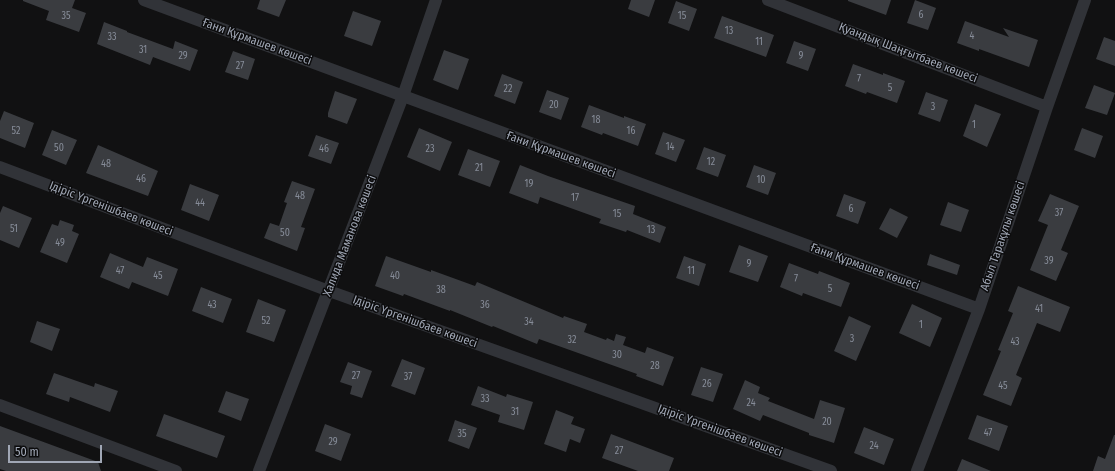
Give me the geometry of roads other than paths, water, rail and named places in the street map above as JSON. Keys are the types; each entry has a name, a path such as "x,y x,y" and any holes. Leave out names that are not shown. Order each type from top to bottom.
{"street":[{"name":"Ғани Құрмашев көшесі","path":"144,0 979,309"},
{"name":"Халида Маманова көшесі","path":"260,471 403,96 436,0"},
{"name":"Қуандық Шаңғытбаев көшесі","path":"768,0 1047,107"},
{"name":"Абыл Тарақұлы көшесі","path":"917,471 979,309 1047,107 1085,0"},
{"name":"Ідіріс Үргенішбаев көшесі","path":"0,168 329,291 831,471"},
{"path":"0,406 176,471"}]}
